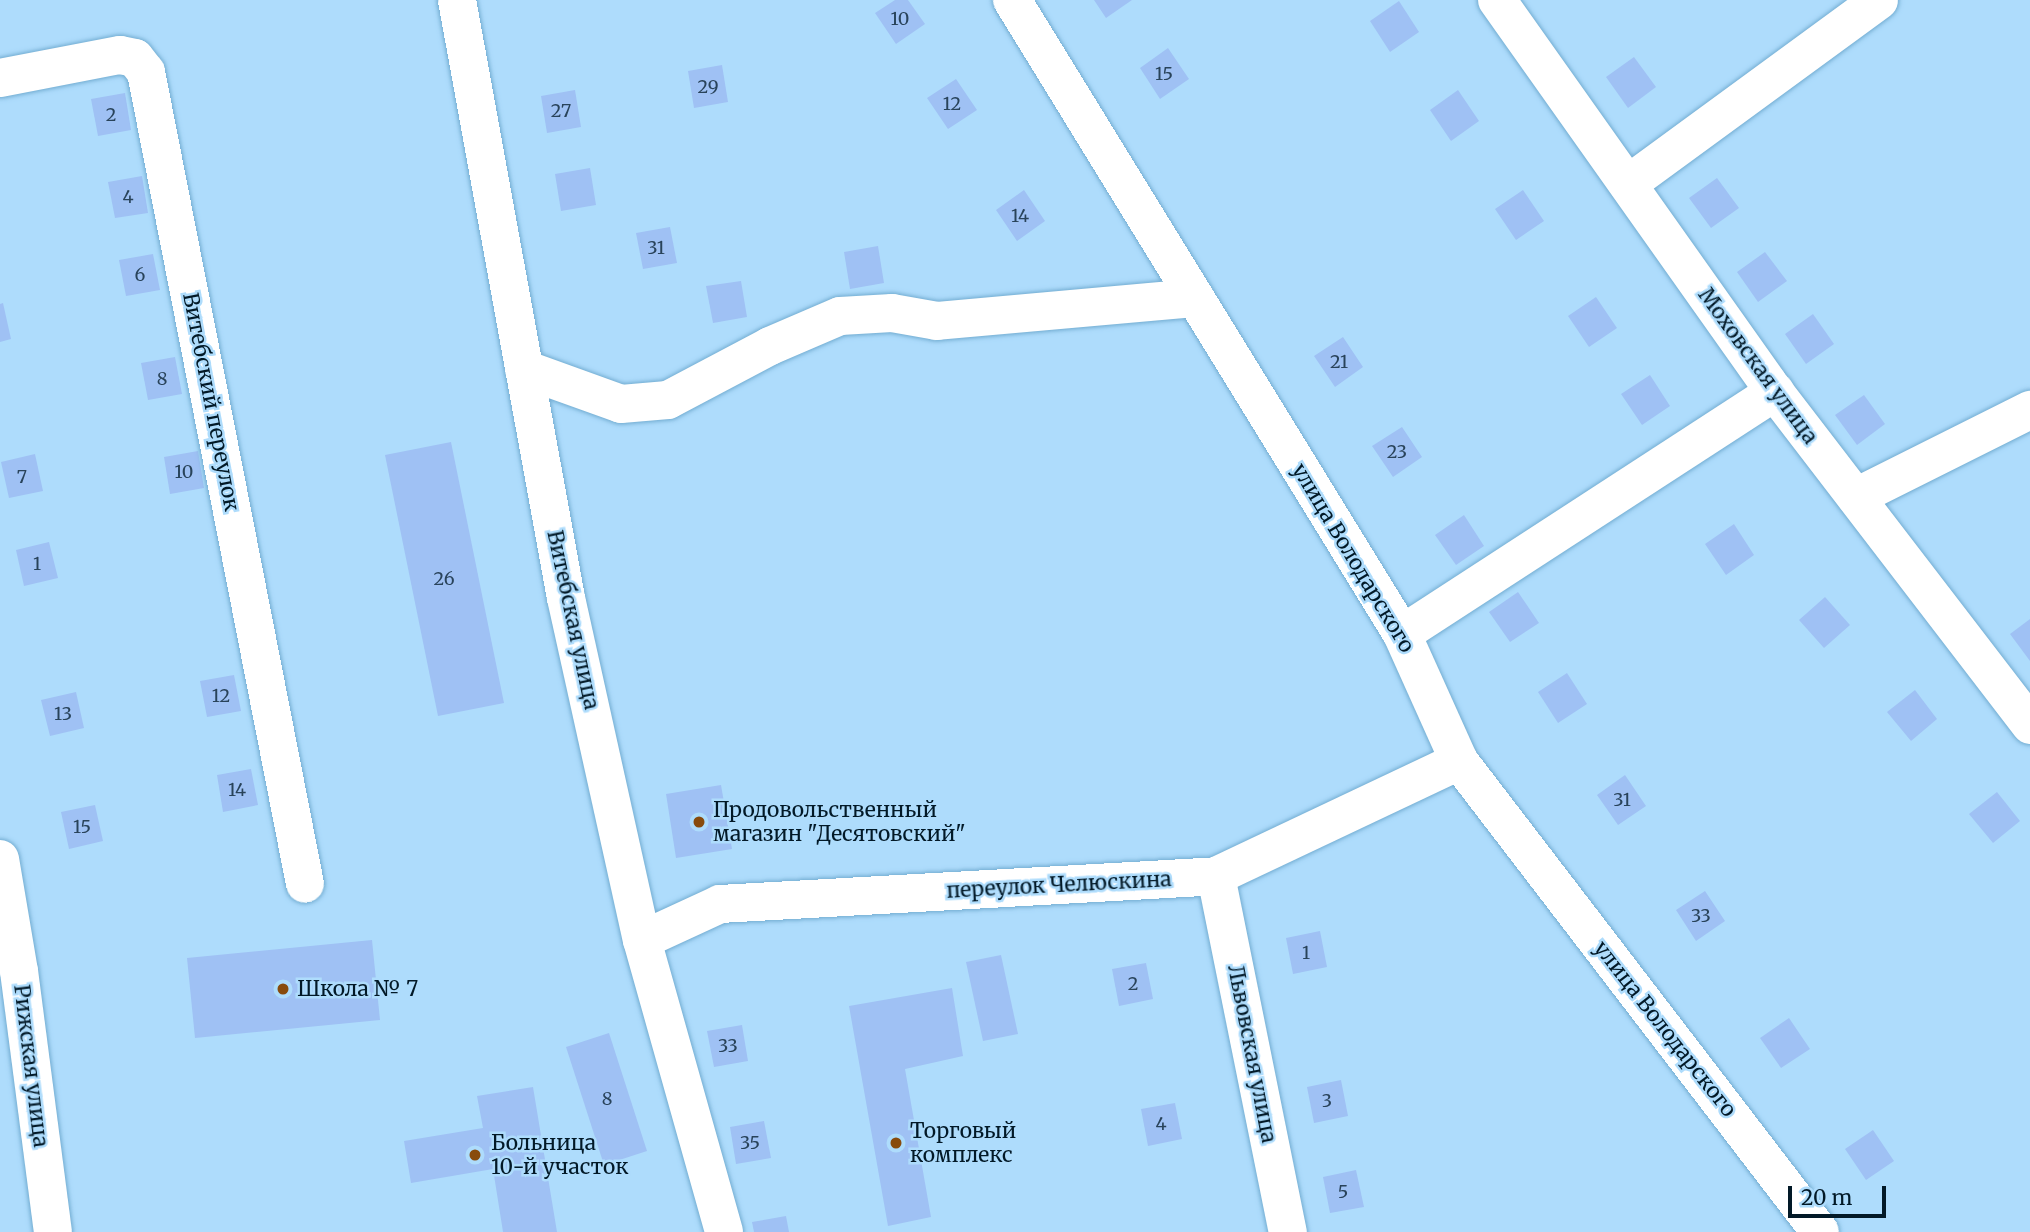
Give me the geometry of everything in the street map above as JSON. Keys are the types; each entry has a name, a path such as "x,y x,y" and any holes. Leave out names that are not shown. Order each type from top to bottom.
{"street":[{"name":"Витебская улица","path":"457,0 566,598 642,940 724,1232"},
{"name":"улица Володарского","path":"1012,0 1402,634 1459,761 1820,1232"},
{"name":"Моховская улица","path":"1497,0 1775,392 2030,725"},
{"path":"1628,184 1879,0"},
{"name":"Витебский переулок","path":"0,78 120,55 135,58 146,72 305,884"},
{"path":"524,369 621,404 668,400 770,346 840,316 892,313 937,321 1195,298"},
{"path":"1402,634 1775,392"},
{"path":"1856,498 2030,410"},
{"name":"переулок Челюскина","path":"642,940 720,904 1216,876 1459,761"},
{"name":"Рижская улица","path":"0,859 9,972 53,1232"},
{"name":"Львовская улица","path":"1216,876 1288,1232"}],"building":[{"path":"895,0 908,0 925,24 896,44 875,13"},
{"path":"1094,0 1132,0 1106,18"},
{"path":"1399,1 1419,32 1390,52 1370,21"},
{"path":"1168,48 1189,79 1160,99 1140,68"},
{"path":"1634,57 1656,87 1628,108 1606,77"},
{"path":"722,65 728,102 694,108 688,71"},
{"path":"956,79 977,110 948,129 927,98"},
{"path":"575,90 581,127 547,133 541,96"},
{"path":"1458,90 1479,121 1451,141 1430,110"},
{"path":"125,93 131,130 98,136 91,99"},
{"path":"590,168 596,205 561,211 555,174"},
{"path":"142,176 148,213 115,218 108,182"},
{"path":"1717,178 1739,208 1711,228 1689,198"},
{"path":"1024,190 1045,221 1017,241 996,210"},
{"path":"1523,190 1544,221 1516,240 1495,209"},
{"path":"670,227 677,263 643,269 636,233"},
{"path":"878,246 884,283 850,289 844,252"},
{"path":"1765,252 1787,281 1758,302 1737,272"},
{"path":"153,254 160,290 126,296 119,260"},
{"path":"741,281 747,317 713,323 706,286"},
{"path":"1596,297 1617,328 1589,347 1568,316"},
{"path":"3,303 11,339 0,342 0,304"},
{"path":"1813,314 1834,344 1806,364 1785,334"},
{"path":"1343,337 1363,367 1335,387 1314,356"},
{"path":"175,357 182,394 148,400 141,363"},
{"path":"1650,375 1670,406 1642,425 1621,394"},
{"path":"1864,395 1885,424 1857,445 1835,415"},
{"path":"1402,427 1422,457 1393,477 1372,446"},
{"path":"451,442 504,703 438,716 385,455"},
{"path":"198,451 204,488 170,494 164,457"},
{"path":"35,454 43,491 9,498 1,462"},
{"path":"1464,515 1484,546 1456,565 1435,535"},
{"path":"1734,524 1754,555 1726,575 1705,544"},
{"path":"49,542 58,578 24,586 16,550"},
{"path":"1518,592 1539,623 1510,642 1489,612"},
{"path":"1825,597 1850,625 1824,648 1799,620"},
{"path":"2030,619 2030,661 2010,634"},
{"path":"1567,673 1587,704 1558,723 1538,692"},
{"path":"234,675 241,711 207,717 200,681"},
{"path":"1915,690 1937,719 1911,741 1887,712"},
{"path":"76,692 84,728 50,736 41,700"},
{"path":"251,769 258,805 223,812 217,775"},
{"path":"1625,775 1646,806 1618,825 1597,795"},
{"name":"Продовольственный магазин \"Деcятовский\"","path":"721,785 732,849 676,858 666,794"},
{"path":"1997,792 2020,821 1993,843 1969,814"},
{"path":"95,805 103,841 69,849 61,812"},
{"path":"1705,891 1725,921 1696,941 1676,910"},
{"path":"1320,931 1327,967 1293,974 1286,938"},
{"name":"Школа № 7","path":"372,940 380,1020 195,1038 187,958"},
{"path":"1001,955 1018,1034 983,1041 966,962"},
{"path":"1146,963 1153,999 1119,1006 1112,969"},
{"name":"Торговый комплекс","path":"952,988 963,1056 905,1069 931,1217 888,1226 849,1006"},
{"path":"1789,1018 1810,1049 1781,1068 1760,1038"},
{"path":"742,1025 748,1061 714,1067 707,1031"},
{"name":"Больница 10-й участок","path":"609,1033 647,1151 604,1165 566,1047"},
{"path":"1341,1080 1348,1116 1314,1123 1307,1087"},
{"name":"Больница 10-й участок","path":"533,1087 557,1232 503,1232 493,1169 411,1183 404,1141 483,1128 477,1096"},
{"path":"1175,1103 1182,1139 1148,1146 1141,1109"},
{"path":"764,1121 771,1158 736,1164 730,1127"},
{"path":"1873,1130 1894,1161 1866,1180 1845,1149"},
{"path":"1356,1170 1364,1207 1330,1213 1323,1177"},
{"path":"786,1216 789,1232 754,1232 752,1222"}],"place":[{"name":"Продовольственный магазин \"Деcятовский\"","path":"699,822"},
{"name":"Школа № 7","path":"283,989"},
{"name":"Торговый комплекс","path":"896,1143"},
{"name":"Больница 10-й участок","path":"475,1155"}]}
